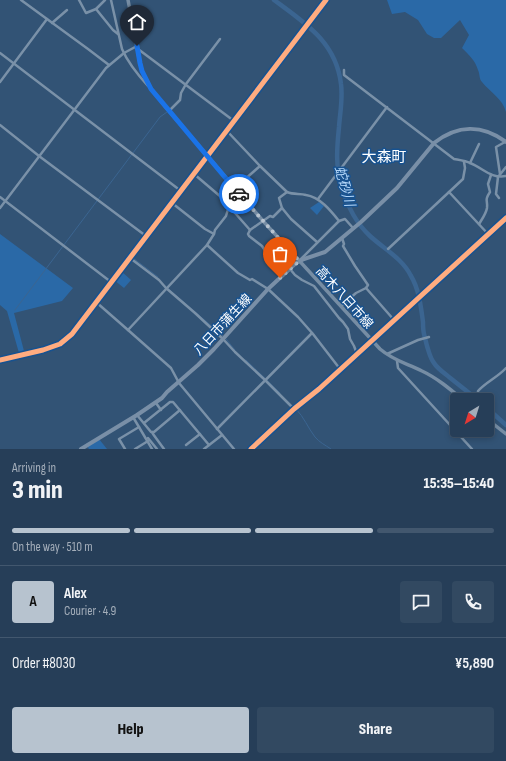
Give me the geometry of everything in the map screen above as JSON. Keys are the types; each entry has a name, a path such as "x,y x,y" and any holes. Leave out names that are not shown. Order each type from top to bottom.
{"main road":[{"name":"高木八日市線","path":"128,0 142,71 151,89 169,111 263,221 386,354 397,361 422,371 438,380 454,393"},
{"name":"八日市蒲生線","path":"81,449 156,403 198,365 268,289 299,261 325,252 361,222 397,188 434,143 454,131 471,128 492,133 506,142"},
{"path":"0,360 43,350 60,344 72,334 78,326"},
{"path":"494,425 506,434"}],"street":[{"path":"21,0 109,65"},
{"path":"79,0 86,12 96,9 105,0"},
{"path":"111,0 124,53 138,75 151,89"},
{"path":"78,326 326,0"},
{"path":"96,9 119,35"},
{"path":"52,23 68,10"},
{"path":"0,82 47,19"},
{"path":"169,111 180,100 181,93 186,84 220,39"},
{"path":"0,208 109,65 124,53 137,47 234,121"},
{"path":"0,54 181,192"},
{"path":"343,72 344,70 344,75 454,159 470,163 491,175 506,176"},
{"path":"318,199 387,107"},
{"path":"0,125 146,236"},
{"path":"226,131 287,192 298,195 307,194 318,199 339,221"},
{"path":"499,198 496,194 499,176 496,147 506,142"},
{"path":"470,163 479,144"},
{"path":"388,248 464,179 464,162"},
{"path":"234,188 260,166"},
{"path":"499,176 506,167"},
{"path":"194,174 214,191 250,230"},
{"path":"479,224 487,210 486,199 490,192 488,184 491,175"},
{"path":"287,192 279,198 282,208 291,219 317,242"},
{"path":"449,192 488,234"},
{"path":"0,197 111,282"},
{"path":"172,203 205,229 214,234"},
{"path":"128,330 207,245 215,230 226,216 229,206"},
{"path":"282,208 273,216 270,216 250,230 248,234 249,236 262,246 266,252 288,271 314,286 348,329 350,339 357,354"},
{"path":"251,449 294,409 340,370 506,218"},
{"path":"299,261 339,221 345,219 354,227"},
{"path":"342,238 344,244 343,246 368,285 366,288 394,320"},
{"path":"207,245 238,273 250,280 252,279 268,289 298,317 340,370"},
{"path":"130,258 151,274 223,339 294,409"},
{"path":"340,306 356,293 366,288"},
{"path":"96,302 171,368 179,383 234,449"},
{"path":"217,429 312,333"},
{"path":"386,354 418,340 429,337"},
{"path":"397,361 398,368 450,425"},
{"path":"478,393 483,385 506,368"},
{"path":"144,423 170,402 173,402 209,445"},
{"path":"156,403 161,410"},
{"path":"135,449 180,410"},
{"path":"135,416 144,423 164,449"},
{"path":"135,416 139,427 152,449 156,448 159,443"},
{"path":"125,449 119,439 139,427"},
{"path":"186,445 200,434"},
{"path":"204,449 222,435"},
{"path":"461,437 472,449"},
{"path":"147,440 156,448"}],"shaded area":[{"path":"387,0 506,0 506,112 499,99 481,81 475,63 462,48 469,35 460,20 441,38 434,38 427,34 418,20 405,12 392,14"},
{"path":"319,202 324,206 317,215 310,208"},
{"path":"0,234 73,288 62,301 14,313 24,351 19,353 7,311 0,305"},
{"path":"121,271 131,280 124,288 114,280"},
{"path":"99,439 107,449 89,449 87,446"}],"waterway":[{"name":"蛇砂川","path":"274,0 308,26 326,45 333,56 338,69 342,95 337,164 340,180 349,207 356,220 365,231 398,259 411,276 418,292 429,353 437,367 469,393"},
{"path":"15,310 160,117 167,112"},
{"path":"133,258 158,277"},
{"path":"165,286 223,336"},
{"path":"226,339 235,350"},
{"path":"246,360 280,393"},
{"path":"296,409 315,437 331,449"},
{"name":"蛇砂川","path":"494,414 506,425"}],"cycle path":[{"path":"0,360 43,350 60,344 72,334 326,0"},
{"path":"251,449 506,218"}],"way so far":[{"path":"239,194 299,261 280,278"}],"district":[{"name":"大森町","path":"384,157"}],"route":[{"path":"137,46 142,71 151,89 239,194"}]}
